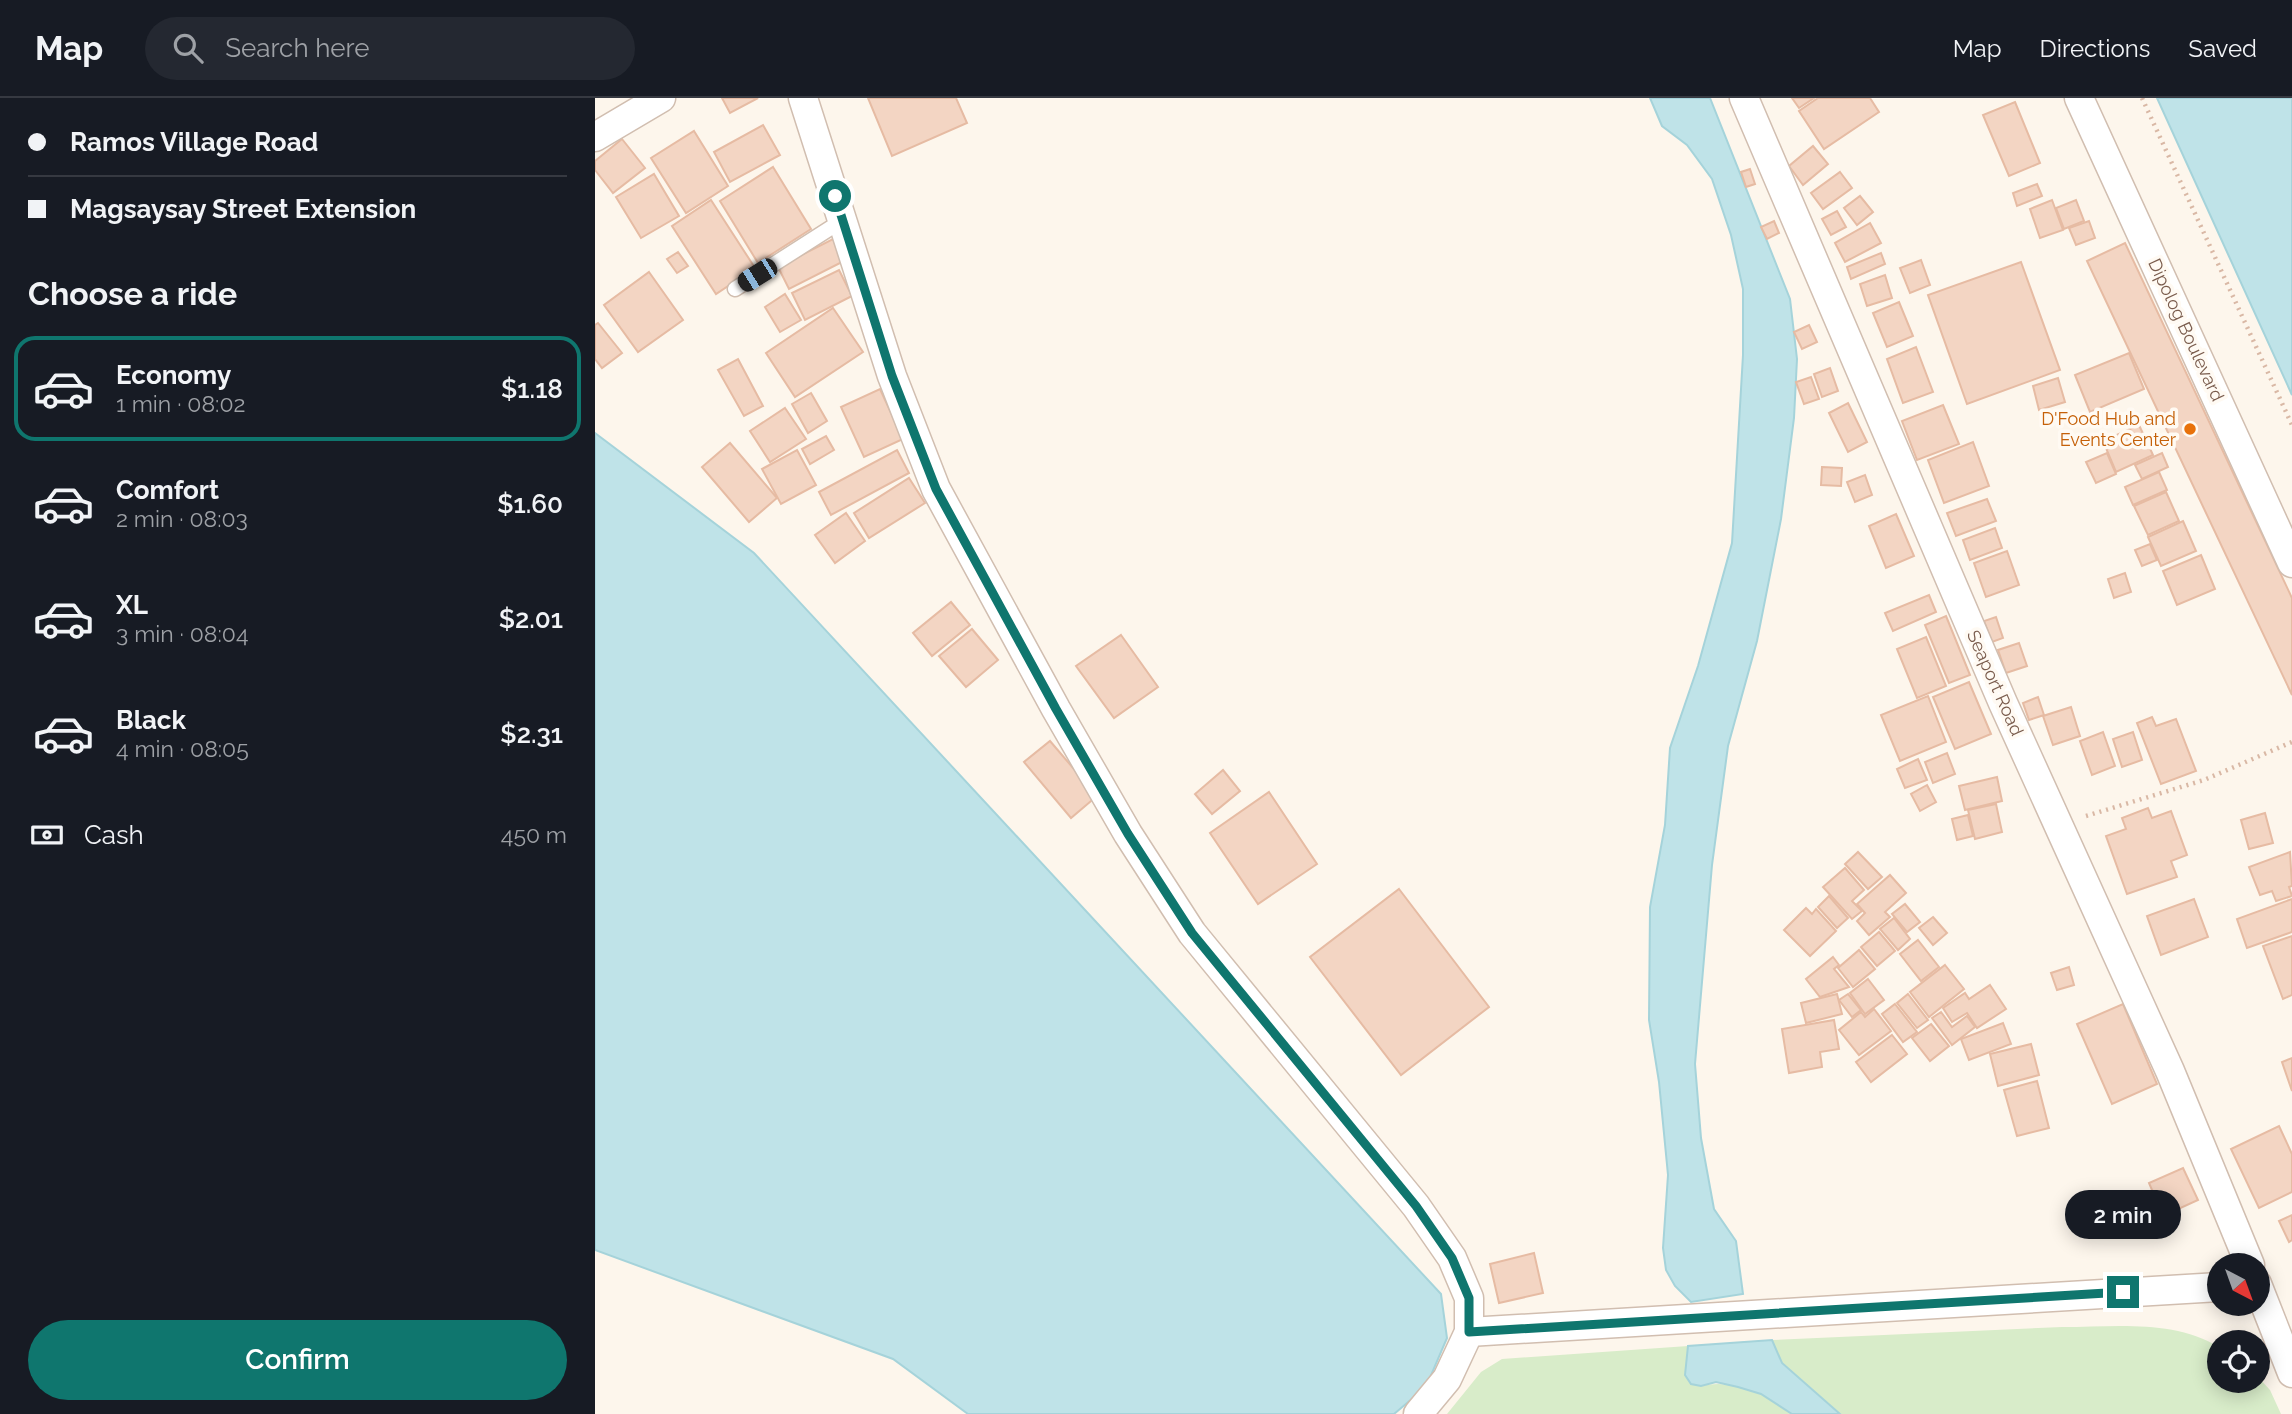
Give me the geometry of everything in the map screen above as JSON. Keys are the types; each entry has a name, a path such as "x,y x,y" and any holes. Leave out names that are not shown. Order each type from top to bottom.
{"street":[{"path":"595,137 661,98"},
{"path":"803,98 892,376 936,489 1056,709 1128,834 1192,933 1416,1206 1452,1258 1469,1298 1469,1332 1447,1379 1418,1414"},
{"name":"Seaport Road","path":"1744,98 2003,704 2170,1070 2245,1253"},
{"name":"Dipolog Boulevard","path":"2079,98 2292,563"},
{"path":"1469,1332 2207,1288"},
{"path":"2270,1315 2292,1373"}],"lane":[{"path":"735,289 843,220"}],"path":[{"path":"2142,98 2292,425"},
{"path":"2059,827 2100,811 2204,780 2292,742"}],"green space":[{"path":"2062,1327 2163,1328 2207,1341 2207,1393 2270,1393 2270,1390 2281,1414 1840,1414 1782,1363 1772,1340"},
{"path":"1688,1346 1685,1375 1701,1386 1737,1386 1761,1394 1792,1414 1447,1414 1481,1372 1502,1359"}],"water":[{"path":"1650,98 1710,98 1790,299 1797,359 1794,418 1781,519 1757,641 1728,746 1712,865 1695,1064 1701,1138 1714,1209 1736,1241 1743,1294 1691,1302 1675,1286 1666,1270 1663,1248 1668,1175 1659,1082 1649,1020 1650,907 1665,825 1670,748 1698,666 1732,543 1743,355 1743,289 1731,235 1712,179 1687,145 1662,126"},
{"path":"2157,98 2292,98 2292,395"},
{"path":"595,433 754,553 1441,1294 1447,1338 1426,1387 1394,1414 968,1414 893,1359 595,1250"},
{"path":"1772,1340 1782,1363 1840,1414 1792,1414 1761,1394 1716,1382 1701,1386 1691,1384 1685,1375 1688,1346"}],"building":[{"path":"722,98 758,98 730,113"},
{"path":"868,98 956,98 967,123 892,156"},
{"path":"1792,98 1814,98 1799,108"},
{"path":"1818,98 1870,98 1879,112 1824,149 1799,111"},
{"path":"2015,102 2040,163 2009,176 1983,115"},
{"path":"763,125 780,155 730,182 714,152"},
{"path":"694,131 728,186 686,213 651,158"},
{"path":"622,139 645,168 613,193 595,170 595,161"},
{"path":"1813,146 1828,164 1803,185 1789,166"},
{"path":"773,167 811,229 758,263 720,201"},
{"path":"1750,169 1755,184 1746,187 1741,172"},
{"path":"1840,172 1852,188 1823,209 1811,193"},
{"path":"654,174 679,216 641,238 616,197"},
{"path":"2037,184 2042,196 2017,206 2013,193"},
{"path":"1860,196 1873,212 1857,225 1844,208"},
{"path":"711,200 755,268 716,294 672,226"},
{"path":"2052,200 2063,230 2040,238 2030,209"},
{"path":"2076,200 2084,221 2064,229 2056,208"},
{"path":"1837,211 1846,227 1831,235 1822,219"},
{"path":"1774,221 1779,233 1767,239 1761,227"},
{"path":"2089,221 2095,238 2076,245 2069,228"},
{"path":"1870,223 1881,243 1845,262 1835,243"},
{"path":"833,239 844,261 789,289 778,267"},
{"name":"D'Food Hub and Events Center","path":"2125,243 2292,598 2292,695 2087,261"},
{"path":"678,252 688,266 677,273 667,259"},
{"path":"1881,253 1885,264 1851,279 1847,267"},
{"path":"1921,260 1930,285 1910,293 1900,268"},
{"path":"2021,262 2060,370 1967,404 1928,295"},
{"path":"839,270 852,296 805,320 792,293"},
{"path":"649,272 683,320 638,352 604,305"},
{"path":"1885,275 1892,298 1867,306 1860,284"},
{"path":"785,294 801,320 780,332 765,307"},
{"path":"1899,302 1913,336 1887,347 1873,313"},
{"path":"833,308 863,352 795,397 766,353"},
{"path":"598,323 622,353 602,368 595,359 595,325"},
{"path":"1809,325 1817,342 1802,349 1794,332"},
{"path":"1916,347 1933,392 1903,403 1887,359"},
{"path":"2129,353 2144,389 2090,412 2075,375"},
{"path":"738,359 763,406 744,416 718,370"},
{"path":"1830,368 1838,391 1822,397 1814,374"},
{"path":"1811,377 1819,399 1804,404 1796,382"},
{"path":"2058,378 2065,402 2039,410 2033,386"},
{"path":"880,389 903,439 864,457 841,407"},
{"path":"811,393 827,421 808,433 792,404"},
{"path":"1848,403 1867,442 1848,452 1829,413"},
{"path":"1943,405 1959,444 1917,460 1902,421"},
{"path":"785,408 806,439 770,462 750,431"},
{"path":"2139,425 2153,455 2116,472 2103,441"},
{"path":"826,436 834,450 810,464 802,449"},
{"path":"1973,442 1989,486 1944,503 1928,460"},
{"path":"730,443 777,498 749,522 702,467"},
{"path":"797,450 816,485 781,504 762,469"},
{"path":"897,450 909,473 831,515 819,492"},
{"path":"2107,453 2116,474 2096,483 2086,462"},
{"path":"2162,453 2168,467 2142,479 2135,465"},
{"path":"1822,467 1842,468 1841,486 1821,485"},
{"path":"2159,472 2167,490 2133,505 2125,487"},
{"path":"1865,475 1872,495 1855,502 1847,482"},
{"path":"909,478 925,503 869,538 854,513"},
{"path":"2166,492 2179,521 2148,535 2134,506"},
{"path":"1987,499 1996,521 1956,536 1947,513"},
{"path":"846,513 865,541 835,563 815,535"},
{"path":"1896,514 1914,556 1886,568 1869,526"},
{"path":"2183,521 2196,551 2161,566 2148,537"},
{"path":"1995,528 2002,548 1970,560 1963,540"},
{"path":"2150,544 2157,560 2142,566 2135,550"},
{"path":"2007,551 2019,585 1986,597 1974,563"},
{"path":"2201,555 2215,589 2177,605 2163,571"},
{"path":"2125,573 2131,592 2114,598 2108,579"},
{"path":"1929,595 1936,612 1893,631 1885,613"},
{"path":"951,602 970,625 932,656 913,633"},
{"path":"1946,616 1970,675 1949,683 1925,625"},
{"path":"1996,617 2003,638 1992,642 1984,621"},
{"path":"972,629 998,660 966,687 939,656"},
{"path":"1121,635 1158,687 1114,718 1076,666"},
{"path":"1926,637 1946,686 1917,698 1897,649"},
{"path":"2019,643 2027,666 2006,673 1998,650"},
{"path":"1969,682 1991,734 1955,749 1933,697"},
{"path":"1928,696 1946,742 1900,761 1881,715"},
{"path":"2038,697 2044,715 2029,720 2023,703"},
{"path":"2071,707 2080,736 2053,745 2043,716"},
{"path":"2152,717 2156,726 2176,719 2196,771 2161,784 2137,723"},
{"path":"2103,732 2115,766 2092,775 2080,741"},
{"path":"2133,732 2142,760 2122,767 2113,739"},
{"path":"1050,741 1097,796 1071,818 1024,762"},
{"path":"1947,753 1955,774 1933,783 1925,762"},
{"path":"1918,759 1927,780 1905,788 1897,769"},
{"path":"1223,770 1240,791 1212,814 1195,794"},
{"path":"1997,777 2002,801 1965,810 1959,786"},
{"path":"1927,785 1936,802 1920,811 1911,794"},
{"path":"1269,792 1317,864 1258,904 1210,833"},
{"path":"1996,804 2002,832 1975,839 1968,810"},
{"path":"2148,808 2152,818 2171,811 2187,855 2171,861 2177,877 2127,894 2106,836 2126,829 2122,818"},
{"path":"2265,813 2273,843 2249,849 2241,820"},
{"path":"1968,815 1973,836 1957,840 1952,819"},
{"path":"1858,852 1882,877 1868,889 1845,864"},
{"path":"2290,852 2292,886 2289,887 2292,896 2276,901 2272,891 2260,895 2249,867"},
{"path":"1845,868 1864,890 1852,901 1862,911 1852,919 1823,887"},
{"path":"1890,875 1906,893 1885,912 1890,917 1869,935 1857,921 1865,913 1857,904"},
{"path":"1399,889 1489,1007 1401,1075 1310,957"},
{"path":"1829,896 1848,918 1837,928 1818,907"},
{"path":"2194,899 2208,937 2161,955 2147,916"},
{"path":"2292,899 2292,932 2247,948 2237,919"},
{"path":"1905,904 1920,922 1907,932 1892,914"},
{"path":"1806,908 1812,914 1816,909 1836,931 1810,956 1784,930"},
{"path":"1933,917 1947,933 1933,945 1919,928"},
{"path":"1894,918 1910,939 1898,950 1880,929"},
{"path":"1879,932 1895,951 1877,966 1861,947"},
{"path":"2292,936 2292,995 2283,999 2263,946"},
{"path":"1918,940 1939,967 1921,981 1900,954"},
{"path":"1859,950 1875,969 1853,987 1838,968"},
{"path":"1833,957 1839,965 1834,969 1849,987 1820,997 1806,979"},
{"path":"1945,965 1964,989 1929,1017 1910,992"},
{"path":"2069,967 2074,985 2057,990 2051,973"},
{"path":"1868,979 1884,1000 1865,1014 1850,993"},
{"path":"1990,985 2006,1009 1977,1028 1967,1013 1952,1022 1943,1008 1965,993 1969,999"},
{"path":"1837,994 1842,1014 1806,1023 1801,1003"},
{"path":"1848,994 1861,1010 1852,1017 1839,1000"},
{"path":"1908,994 1928,1020 1917,1028 1897,1003"},
{"path":"1895,1004 1917,1032 1903,1042 1882,1014"},
{"path":"2123,1004 2157,1084 2112,1104 2077,1024"},
{"path":"1874,1009 1891,1031 1859,1055 1839,1030 1861,1012 1865,1017"},
{"path":"1941,1012 1952,1027 1967,1016 1975,1027 1952,1045 1932,1018"},
{"path":"1834,1020 1839,1049 1820,1052 1822,1067 1789,1073 1782,1029"},
{"path":"2003,1023 2011,1044 1969,1060 1961,1039"},
{"path":"1931,1024 1949,1046 1930,1061 1912,1038"},
{"path":"1892,1035 1907,1054 1871,1082 1856,1062"},
{"path":"2031,1044 2039,1075 1998,1086 1990,1054"},
{"path":"2292,1058 2292,1091 2282,1062"},
{"path":"2037,1081 2049,1128 2017,1136 2004,1090"},
{"path":"2279,1126 2292,1154 2292,1192 2259,1208 2231,1149"},
{"path":"2183,1168 2198,1200 2163,1216 2149,1183"},
{"path":"2292,1215 2292,1240 2289,1242 2279,1221"},
{"path":"1534,1253 1543,1293 1499,1303 1490,1264"}],"place":[{"name":"D'Food Hub and Events Center","path":"2190,429"}],"route":[{"path":"835,196 892,376 936,489 1056,709 1128,834 1192,933 1416,1206 1452,1258 1469,1298 1469,1332 2123,1292"}]}
